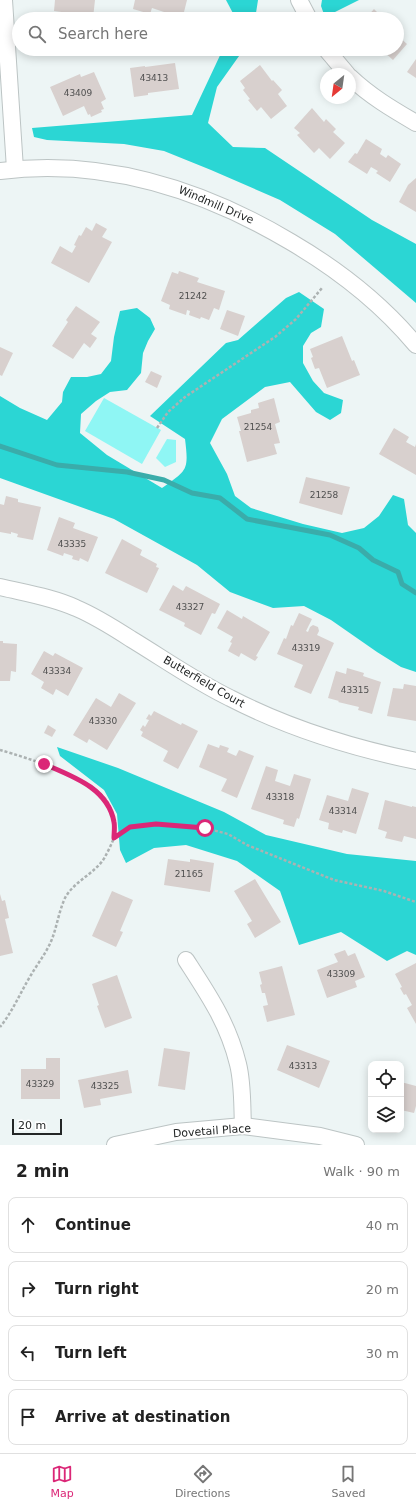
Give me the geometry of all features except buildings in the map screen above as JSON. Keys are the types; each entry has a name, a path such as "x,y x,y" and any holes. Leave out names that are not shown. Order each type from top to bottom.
{"street":[{"path":"4,0 7,170"},
{"path":"299,0 305,12"},
{"path":"332,56 342,68"},
{"path":"356,83 364,91 386,106 416,123"},
{"name":"Windmill Drive","path":"7,170 61,168 108,172 162,184 234,211 268,228 307,251 340,274 373,300 416,345"},
{"name":"Butterfield Court","path":"0,587 49,598 76,608 111,626 201,683 251,708 300,728 349,744 416,761"},
{"path":"186,960 217,1007 231,1038 239,1066 243,1126"},
{"name":"Dovetail Place","path":"115,1145 176,1132 243,1126 320,1136 356,1145"}],"path":[{"path":"157,428 168,412 185,397 275,337 291,324 322,288"},
{"path":"0,750 44,764 73,777 96,790 106,800 115,823 114,838 104,858 76,885 66,897 53,938 46,952 27,982 10,1015 0,1027"},
{"path":"114,838 130,827 156,824 205,828 228,834 247,845 334,880 384,891 416,902"}],"shaded area":[{"path":"226,0 258,0 256,12 232,12"},
{"path":"322,0 359,0 335,12 323,12 321,6"},
{"path":"220,56 239,56 217,87 208,123 233,147 265,148 372,220 416,244 416,303 335,234 280,200 164,151 124,144 47,140 34,137 32,128 192,115"},
{"path":"299,292 324,309 321,327 311,333 303,346 303,363 313,381 324,393 343,400 341,413 330,420 316,412 290,382 265,387 222,419 210,443 227,474 235,496 251,508 303,524 342,533 364,528 379,516 393,495 404,499 408,525 416,533 416,672 401,667 331,620 304,606 273,608 230,592 197,565 114,519 0,478 0,396 20,408 47,420 62,402 63,392 71,377 87,377 101,374 111,361 114,337 120,311 137,308 150,318 155,329 143,353 141,373 127,390 110,392 96,401 81,414 80,433 107,455 162,488 177,477 184,469 187,458 185,439 150,416 226,343 238,340 286,298"},
{"path":"104,398 161,430 142,464 85,431"},
{"path":"167,439 176,440 176,462 165,467 156,458"},
{"path":"57,747 118,768 224,812 266,835 347,854 416,861 416,955 407,951 387,961 341,932 299,945 280,891 237,861 186,845 154,848 126,863 120,850 117,814 104,790 60,756"}],"waterway":[{"path":"0,446 57,465 127,472 164,480 192,493 220,498 247,519 330,535 359,548 373,560 398,572 402,584 416,593"}],"route":[{"path":"44,764 73,777 96,790 106,800 115,823 114,838 130,827 156,824 205,828"}]}
